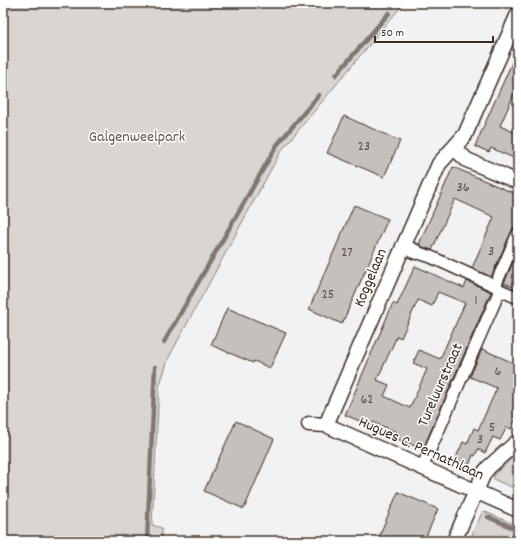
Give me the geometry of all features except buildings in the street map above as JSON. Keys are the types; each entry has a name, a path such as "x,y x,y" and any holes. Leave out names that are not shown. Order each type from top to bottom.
{"street":[{"name":"Koggelaan","path":"326,425 410,249 440,164 465,135 518,14"},
{"path":"454,148 467,160 518,182"},
{"name":"Tureluurstraat","path":"422,468 479,338 518,232"},
{"path":"410,249 432,257 518,298"},
{"name":"Hugues C. Pernathlaan","path":"310,424 326,425 518,510"},
{"path":"454,541 484,474 489,467 518,441"}],"green space":[{"name":"Galgenweelpark","path":"404,3 281,151 169,357 159,387 152,525 162,528 161,541 3,541 3,4"},
{"path":"518,452 518,490 493,479 495,474"},
{"path":"483,511 518,526 518,541 469,541"}],"waterway":[{"path":"336,75 389,13"},
{"path":"164,342 277,145 319,95"},
{"path":"147,541 155,367"},
{"path":"488,517 518,530"}]}
